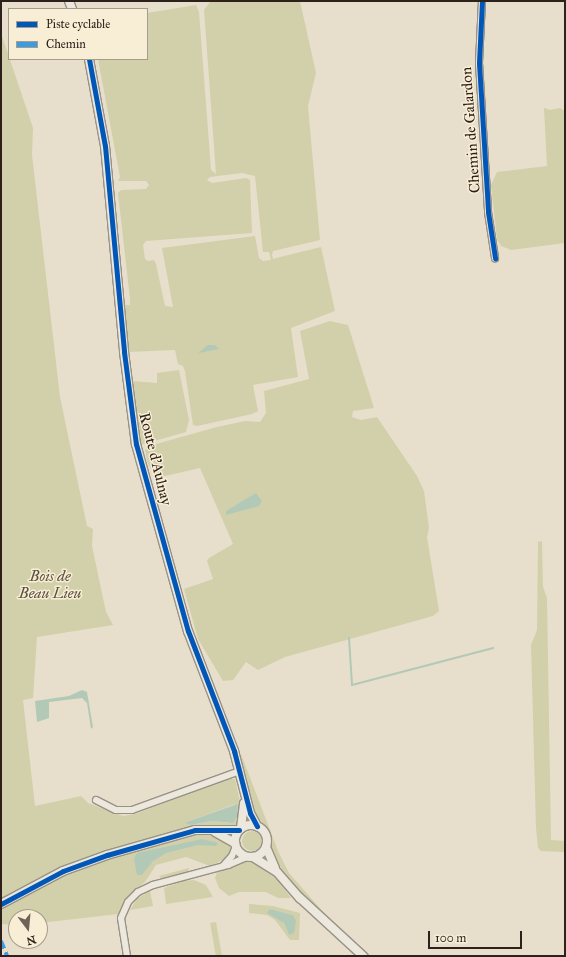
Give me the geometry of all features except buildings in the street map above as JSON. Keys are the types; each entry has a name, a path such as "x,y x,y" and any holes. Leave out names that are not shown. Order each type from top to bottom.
{"street":[{"name":"Chemin de Galardon","path":"482,1 479,63 488,212 495,258"},
{"name":"Route d'Aulnay","path":"89,60 105,146 124,352 136,444 188,631 240,770 250,813 257,826"},
{"path":"96,800 116,810 132,810 240,770"},
{"name":"Route d'Aulnay","path":"240,829 243,788"},
{"path":"1,904 79,864 179,834 205,829 240,829 257,826 266,833 266,847 277,872"},
{"path":"205,829 223,835 236,845 242,854 251,857 277,872 364,956"},
{"path":"222,866 232,856 240,829"},
{"path":"127,956 120,921 123,910 132,897 146,887 251,857 262,853 266,847"}],"green space":[{"path":"218,1 300,1 316,73 308,106 320,240 273,251 272,255 273,259 321,247 335,311 291,328 298,377 253,385 258,411 252,414 197,426 193,425 185,371 183,366 178,364 175,350 128,352 123,305 130,305 130,299 118,193 121,190 146,189 149,185 146,181 118,181 120,177 98,60 148,60 148,13 196,5 199,12 211,170 216,174 204,10 210,2","holes":["242,173 255,176 263,252 269,252 271,260 263,261 259,258 255,236 162,248 173,307 165,306 156,264 154,260 148,261 145,259 143,245 146,241 252,233 250,180 246,178 212,183 207,180 210,177"]},
{"name":"Bois de Beau Lieu","path":"1,33 8,54 8,60 10,60 33,128 32,155 60,397 87,526 93,529 92,546 106,612 113,625 37,637 33,698 23,700 35,806 81,796 88,803 123,816 135,814 227,779 235,779 241,806 237,826 195,827 105,853 1,900","holes":["235,804 230,823 212,821 190,825 184,823"]},
{"path":"544,108 550,110 560,108 565,111 565,243 511,250 501,246 497,239 491,185 497,172 547,166"},
{"path":"330,321 348,325 374,408 353,411 352,417 361,420 377,417 417,476 424,491 429,528 427,537 439,611 433,616 285,657 258,670 246,662 233,680 223,681 198,639 184,589 213,579 207,561 209,558 233,544 200,468 161,477 156,476 148,464 145,450 149,446 217,427 245,421 260,422 266,413 264,391 309,379 300,331"},
{"path":"179,370 189,420 186,432 140,445 132,381 157,383 157,373"},
{"path":"542,541 543,587 547,598 551,840 565,841 565,852 541,851 538,848 536,828 531,645 537,630 538,542"},
{"path":"241,754 278,851 289,873 325,914 291,883 274,858 268,829 254,814 239,755"},
{"path":"252,831 259,834 262,841 259,848 252,851 245,848 242,841 245,834"},
{"path":"205,833 231,845 232,850 227,858 210,866 186,857 156,865 145,882 131,893 118,914 48,922 48,909 8,909 8,924 1,924 1,906 83,865 193,834"},
{"path":"252,860 273,873 291,898 278,898 266,892 239,892 229,896 219,888 215,878 217,872 244,861"},
{"path":"189,868 188,872 162,879 159,876"},
{"path":"194,880 206,885 213,897 166,904 164,888 183,881"},
{"path":"150,891 153,906 130,910 137,899"},
{"path":"249,904 273,906 300,913 299,940 290,940 275,920 267,915 249,913","holes":["270,909 293,915 289,935 284,923"]},
{"path":"216,922 222,956 216,956 210,923"}],"shaded area":[{"path":"208,345 215,345 219,349 198,353"},
{"path":"256,493 262,501 259,506 226,515 226,511"},
{"path":"82,690 87,692 93,727 91,729 87,703 82,698 49,702 49,718 37,722 35,701 69,696"},
{"path":"237,804 238,816 233,823 212,821 190,825 184,823"},
{"path":"202,839 218,843 216,846 198,845 166,853 153,861 142,875 137,875 134,859 137,853"},
{"path":"270,909 293,915 296,921 294,933 289,935 284,923 267,913"}],"waterway":[{"path":"349,638 352,685 493,648"}],"marked path":[{"path":"1,941 7,956"}],"cycle path":[{"path":"482,1 479,63 488,212 495,258"},
{"path":"89,60 105,146 124,352 136,444 188,631 234,751 250,813 257,826"},
{"path":"1,904 63,871 107,855 195,830 239,830"}]}
